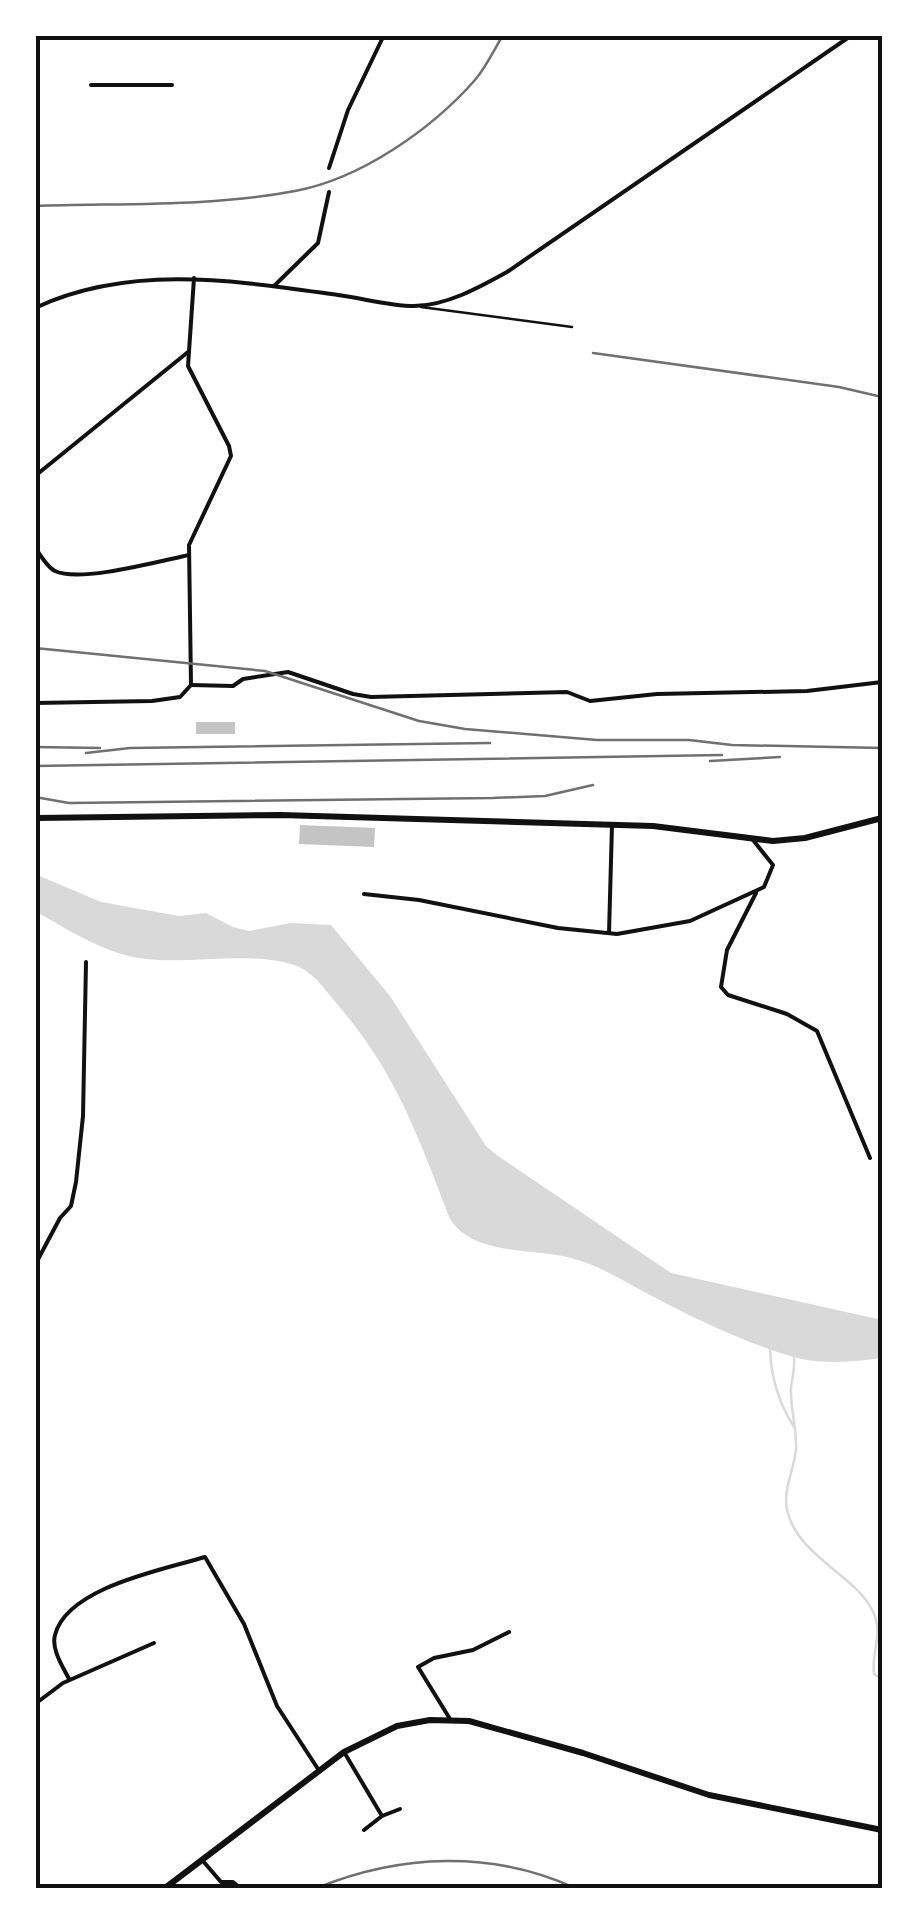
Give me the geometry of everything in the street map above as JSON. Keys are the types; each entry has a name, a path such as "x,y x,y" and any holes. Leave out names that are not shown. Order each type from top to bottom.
{"main road":[{"path":"35,818 281,815 682,827 773,842 882,818"},
{"path":"165,1888 344,1752 397,1726 450,1720 509,1732 709,1795 882,1830"}],"street":[{"path":"328,168 348,110 384,35"},
{"path":"35,308 102,286 194,278 415,306 460,295 507,272 852,35"},
{"path":"92,85 172,85"},
{"path":"274,286 318,243 329,192"},
{"path":"35,703 152,702 180,697 190,684 188,556 192,535 231,456 191,376 188,352 194,278"},
{"path":"35,476 188,352"},
{"path":"35,547 54,570 68,574 188,556"},
{"path":"190,684 233,686 244,679 288,672 353,694 371,696 567,692 590,701 658,694 807,691 882,682"},
{"path":"609,933 612,825"},
{"path":"754,840 773,865 770,877 756,893 726,950 721,987 728,994 787,1014 818,1031 870,1158"},
{"path":"364,894 609,933 690,922 756,893"},
{"path":"35,1265 60,1218 71,1206 76,1182 83,1116 86,962"},
{"path":"70,1679 54,1639 62,1621 75,1609 104,1588 205,1557 244,1624 277,1706 319,1770"},
{"path":"450,1720 418,1667 434,1658 481,1647 509,1632"},
{"path":"35,1704 70,1679 154,1643"},
{"path":"344,1752 382,1816"},
{"path":"364,1830 382,1816 400,1810"},
{"path":"203,1862 221,1882 232,1882 240,1888"}],"lane":[{"path":"415,306 572,328"}],"shaded area":[{"path":"35,874 101,902 179,916 206,913 249,931 291,923 331,925 390,996 486,1146 498,1156 671,1273 882,1320 882,1358 824,1362 790,1356 717,1328 581,1261 505,1249 473,1239 450,1219 404,1106 375,1055 310,974 299,967 262,959 158,960 112,951 35,911"}],"building":[{"path":"196,722 235,722 235,734 196,734"},
{"path":"300,825 375,828 374,847 299,844"}],"waterway":[{"path":"770,1349 776,1390 794,1427"},
{"path":"794,1358 791,1395 796,1449 786,1495 787,1510 803,1541 856,1588 874,1614 874,1674 882,1679"}],"railway":[{"path":"35,206 231,200 320,185 369,164 437,117 475,80 503,35"},
{"path":"593,353 839,387 882,397"},
{"path":"35,648 265,671 419,721 465,729 597,740 882,748"},
{"path":"86,753 130,748 490,743"},
{"path":"35,747 100,748"},
{"path":"35,766 722,755"},
{"path":"710,761 780,757"},
{"path":"35,797 69,803 492,798 545,796 593,785"},
{"path":"317,1888 381,1868 446,1861 511,1867 575,1888"}]}
